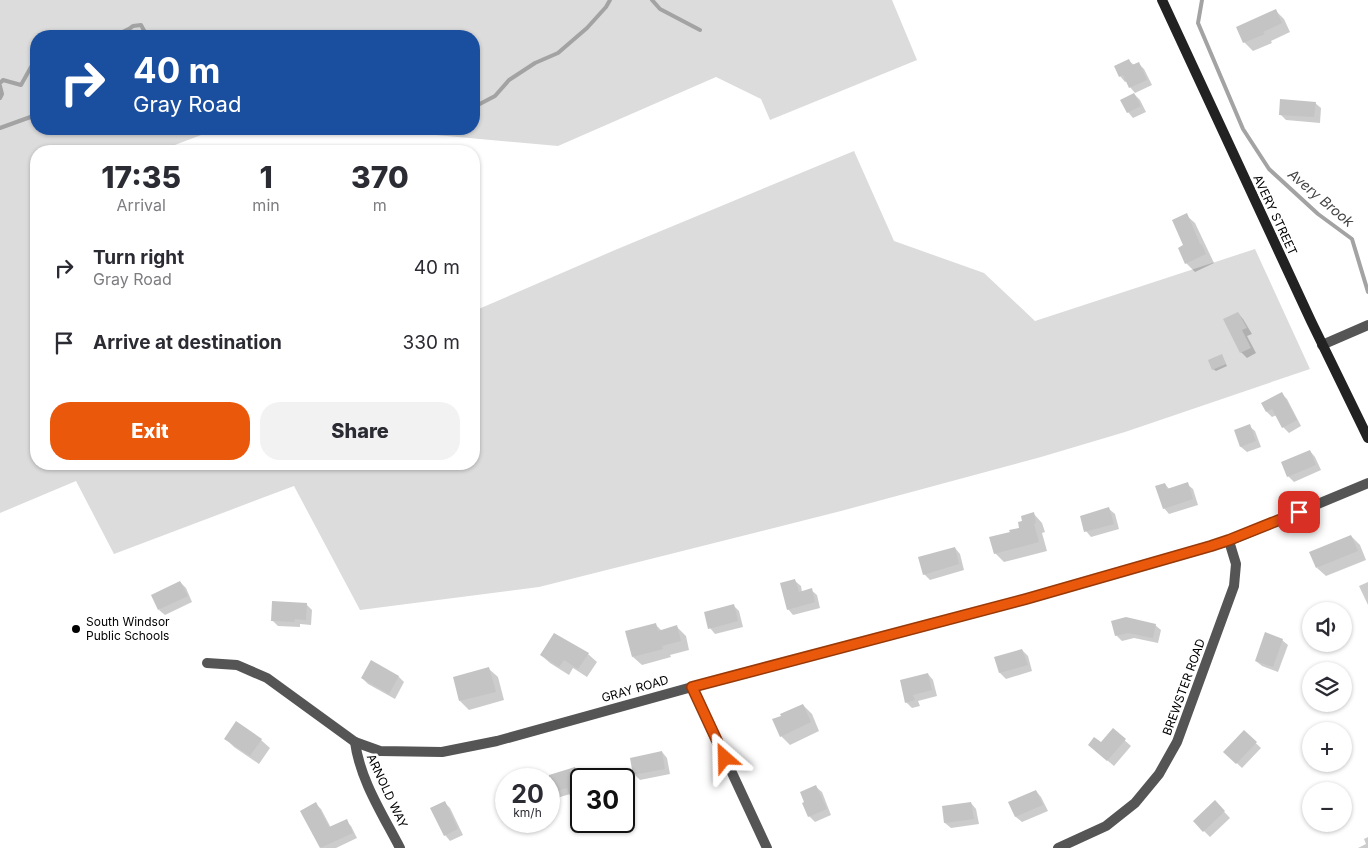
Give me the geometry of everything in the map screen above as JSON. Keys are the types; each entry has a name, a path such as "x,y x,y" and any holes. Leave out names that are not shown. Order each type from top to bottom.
{"main road":[{"name":"AVERY STREET","path":"1162,0 1322,345 1368,438"}],"street":[{"path":"1322,345 1368,325"},
{"name":"GRAY ROAD","path":"207,663 237,665 267,678 355,742 380,751 442,752 497,741 692,687 1026,599 1229,540 1368,483"},
{"name":"BREWSTER ROAD","path":"1058,848 1106,826 1135,803 1159,774 1177,742 1234,586 1236,564 1229,540"},
{"path":"692,687 766,848"},
{"name":"ARNOLD WAY","path":"355,742 356,756 364,778 400,848"}],"shaded area":[{"path":"0,0 892,0 917,60 770,120 761,99 716,77 558,146 436,135 480,135 480,30 30,30 30,135 201,135 175,145 30,145 30,470 480,470 480,308 854,151 894,241 984,273 1035,321 1255,249 1310,369 1125,432 1041,457 841,511 539,587 360,610 294,486 114,554 76,481 0,513"}],"building":[{"path":"1276,9 1282,23 1263,32 1265,34 1243,43 1236,27"},
{"path":"1129,59 1132,65 1139,62 1147,80 1129,88 1123,75 1119,77 1114,66"},
{"path":"1134,93 1141,106 1127,113 1120,100"},
{"path":"1280,99 1316,102 1314,117 1279,115"},
{"path":"1187,213 1206,254 1185,264 1178,248 1183,245 1172,220"},
{"path":"1238,312 1247,328 1242,330 1251,348 1240,353 1223,319"},
{"path":"1222,354 1226,364 1212,370 1208,360"},
{"path":"1282,392 1297,420 1282,428 1272,409 1266,412 1261,403"},
{"path":"1250,424 1256,441 1240,447 1234,430"},
{"path":"1310,450 1316,465 1287,477 1281,462"},
{"path":"1188,482 1193,499 1163,509 1155,486 1165,483 1167,489"},
{"path":"1109,507 1114,524 1084,532 1080,516"},
{"path":"1034,512 1036,523 1034,524 1039,542 994,554 989,537 1019,528 1018,522 1022,521 1021,516"},
{"path":"1351,535 1358,551 1316,568 1309,552"},
{"path":"955,547 959,564 923,575 918,557"},
{"path":"795,579 799,592 812,588 815,602 787,610 780,583"},
{"path":"180,581 188,596 158,610 151,595"},
{"path":"272,601 307,603 306,620 295,619 294,622 271,621"},
{"path":"734,604 738,621 708,629 704,612"},
{"path":"1126,617 1156,624 1153,638 1128,633 1115,636 1111,621"},
{"path":"656,623 658,631 677,625 681,641 662,646 663,649 632,657 625,631"},
{"path":"1265,632 1283,639 1273,667 1255,661"},
{"path":"554,633 589,653 578,669 564,660 559,667 540,655"},
{"path":"1022,649 1028,665 999,673 994,657"},
{"path":"371,660 399,676 389,694 361,678"},
{"path":"489,667 496,692 459,701 453,677"},
{"path":"928,673 932,690 913,695 915,700 905,703 900,680"},
{"path":"803,704 811,722 780,737 772,719"},
{"path":"236,721 262,739 250,756 224,739"},
{"path":"1113,728 1126,739 1107,761 1088,745 1094,737 1101,742"},
{"path":"1244,730 1257,742 1236,764 1223,752"},
{"path":"662,751 665,769 635,775 635,768 632,768 630,758"},
{"path":"570,769 570,796 567,788 560,790 560,772"},
{"path":"816,785 827,809 808,817 800,792"},
{"path":"1036,790 1043,805 1015,817 1008,802"},
{"path":"1215,800 1225,811 1203,832 1193,821"},
{"path":"445,801 458,829 444,836 430,808"},
{"path":"316,802 329,827 347,819 353,833 320,848 300,811"},
{"path":"971,802 974,819 944,823 942,806"}],"waterway":[{"path":"480,104 495,96 509,80 535,63 558,53 587,28 610,0"},
{"path":"652,0 660,9 700,30"},
{"name":"Avery Brook","path":"1202,0 1198,23 1243,129 1269,169 1318,214 1352,239 1368,292"},
{"path":"127,30 133,26 141,25 144,30"},
{"path":"0,83 3,80 21,85 30,69"},
{"path":"0,86 2,94 0,98"},
{"path":"0,128 30,117"}],"place":[{"name":"South Windsor Public Schools","path":"76,629"}],"route":[{"path":"725,758 692,687 1026,599 1211,546 1299,512"}]}
